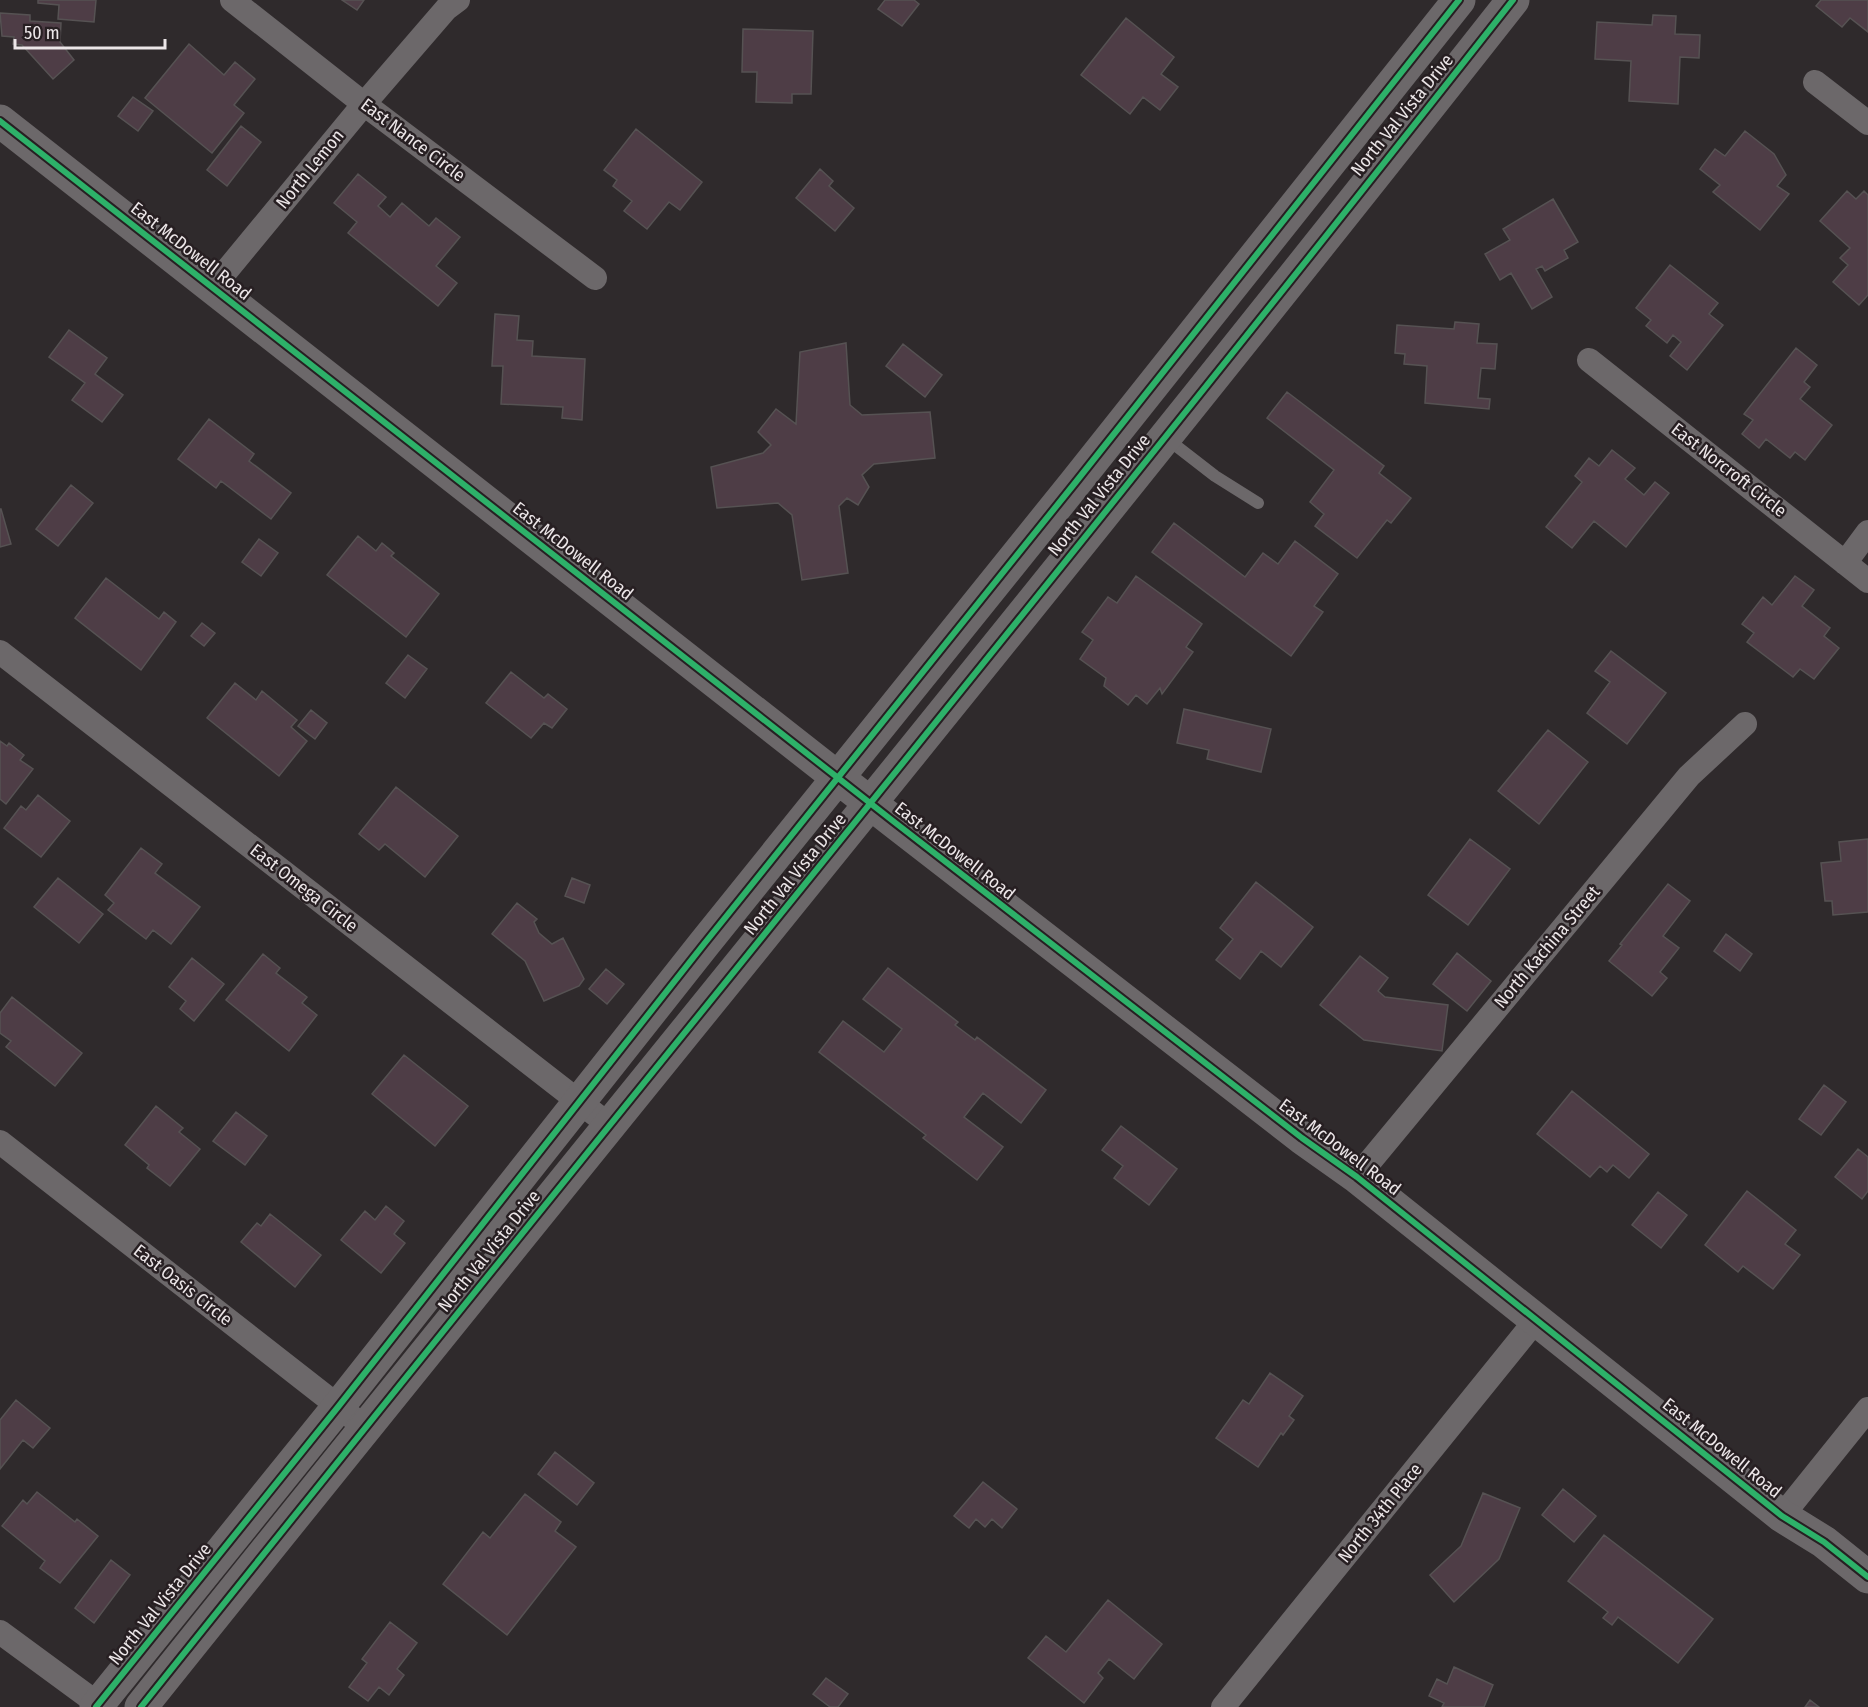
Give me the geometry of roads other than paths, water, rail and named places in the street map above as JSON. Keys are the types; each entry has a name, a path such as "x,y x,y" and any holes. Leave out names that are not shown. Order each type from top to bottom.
{"main road":[{"name":"North Val Vista Drive","path":"99,1706 1459,0"},
{"name":"North Val Vista Drive","path":"141,1707 609,1125 871,804 1513,0"},
{"name":"East McDowell Road","path":"0,121 837,778 1302,1138 1357,1177 1782,1516 1824,1542 1868,1577"},
{"path":"1301,198 1334,225"},
{"path":"1132,411 1165,436"}],"street":[{"name":"East Nance Circle","path":"232,0 364,104 595,278"},
{"name":"North Lemon","path":"213,287 364,104 446,9 458,0"},
{"path":"1815,82 1868,123"},
{"name":"East Norcroft Circle","path":"1589,360 1868,581"},
{"path":"1845,563 1868,532"},
{"name":"East Omega Circle","path":"0,652 609,1125"},
{"name":"North Kachina Street","path":"1357,1177 1689,776 1745,724"},
{"name":"East Oasis Circle","path":"0,1142 366,1428"},
{"name":"North 34th Place","path":"1224,1707 1536,1320"},
{"path":"1782,1516 1868,1409"},
{"path":"0,1632 99,1706"}],"lane":[{"path":"1165,436 1215,476 1258,503"}]}
